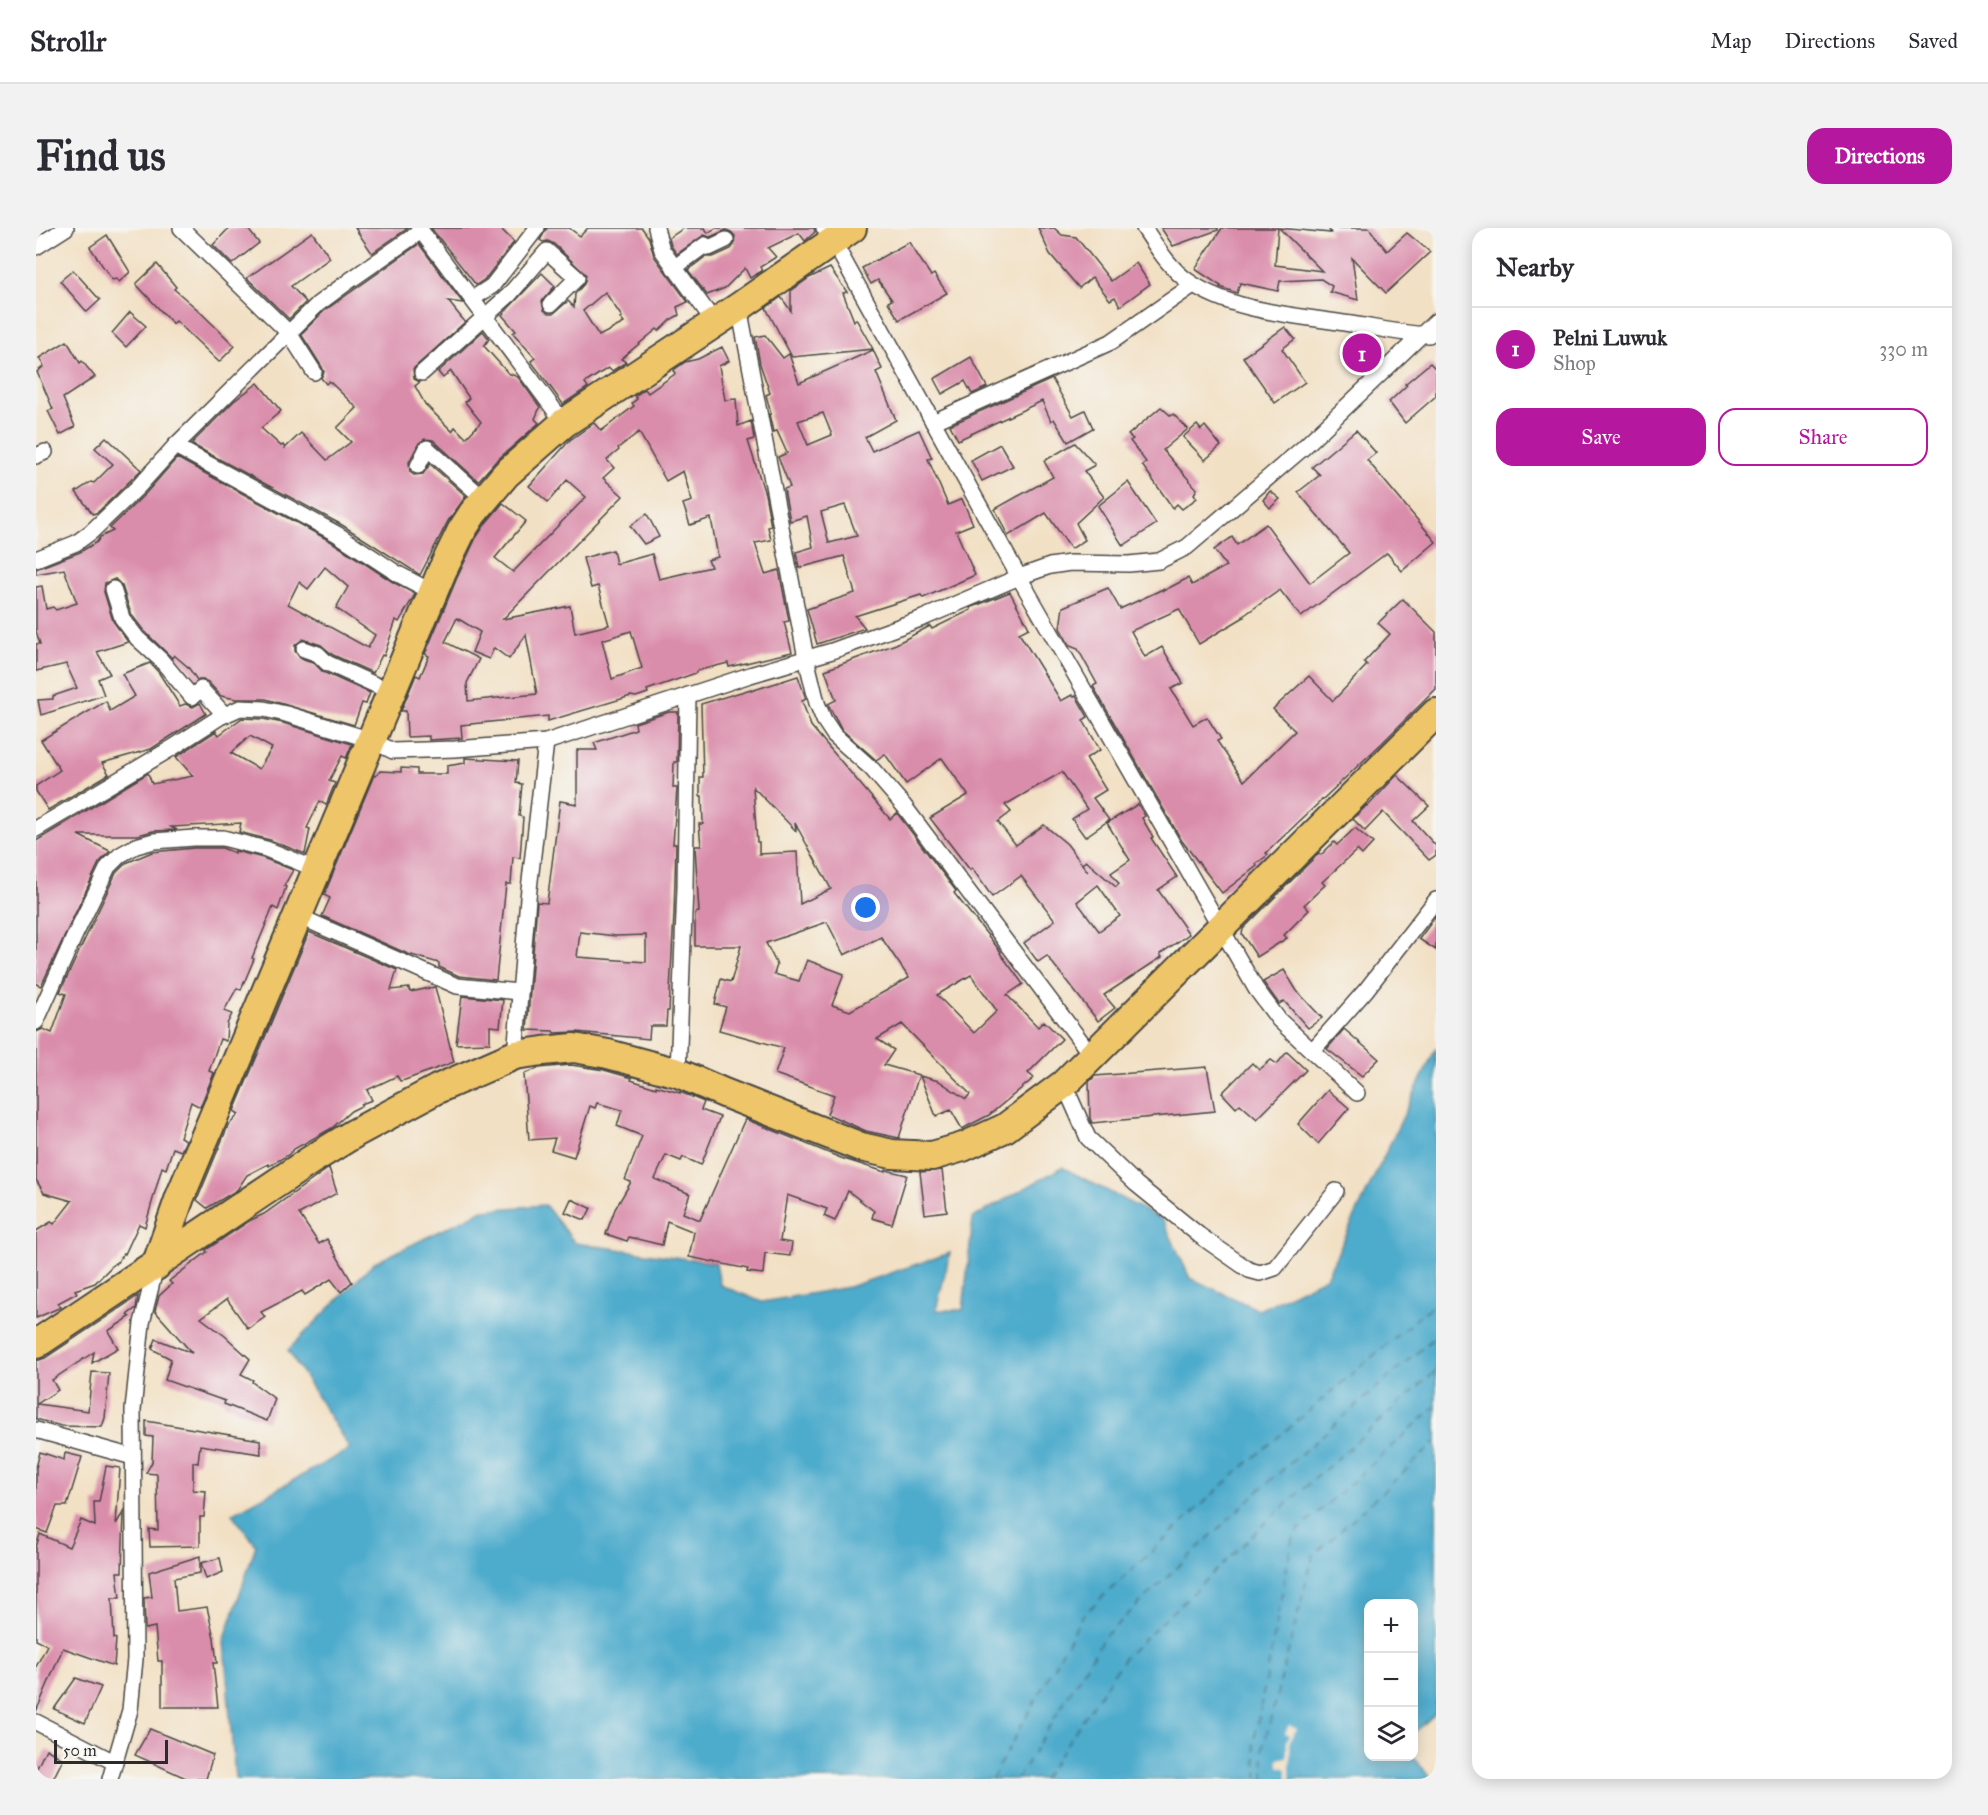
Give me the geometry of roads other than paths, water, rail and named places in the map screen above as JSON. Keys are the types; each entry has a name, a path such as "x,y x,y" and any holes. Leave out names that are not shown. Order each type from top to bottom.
{"highway":[{"path":"156,1266 180,1197 318,870 370,740 462,530 484,499 506,474 564,423 739,307 836,232"},
{"path":"36,1344 156,1266 311,1160 401,1107 515,1055 574,1048 618,1056 678,1073 861,1147 892,1154 932,1156 963,1148 1005,1128 1064,1084 1436,713"},
{"path":"180,1197 192,1214 211,1221 221,1221"}],"street":[{"path":"36,247 66,228"},
{"path":"181,228 289,333 315,372"},
{"path":"472,299 492,286 537,228"},
{"path":"656,228 662,250 715,323"},
{"path":"1144,228 1172,266 1193,285 1220,299 1244,306 1429,335"},
{"path":"36,559 76,543 91,532 318,304 420,230 564,423"},
{"path":"836,232 933,422 1219,927 1256,988 1279,1020 1357,1093"},
{"path":"675,268 705,245 709,248 726,240"},
{"path":"423,373 509,295 547,251 577,278 551,304"},
{"path":"933,422 1111,342 1193,285"},
{"path":"739,307 806,658 817,703 824,720 834,735 872,769 904,806 1092,1056"},
{"path":"36,829 225,714 240,708 264,709 370,740 386,748 402,752 546,742 832,651 923,618 1050,566 1070,563 1159,561 1187,546 1303,448 1429,335 1436,321"},
{"path":"175,446 337,534 398,574 434,593"},
{"path":"418,466 427,448 484,499"},
{"path":"113,589 122,618 137,638 161,660 192,697 201,689 225,714"},
{"path":"304,649 318,654 327,663 391,692"},
{"path":"678,1073 685,886 688,695"},
{"path":"515,1055 528,898 546,742"},
{"path":"36,1022 108,867 120,855 136,846 194,838 224,838 266,849 318,870"},
{"path":"1313,1050 1366,990 1436,900"},
{"path":"298,916 457,986 520,992"},
{"path":"1064,1084 1088,1138 1136,1184 1199,1235 1249,1270 1260,1273 1275,1268 1336,1191"},
{"path":"110,1779 130,1710 135,1659 133,1410 142,1323 156,1266"},
{"path":"36,1430 133,1457"},
{"path":"36,1722 114,1762"}],"water":[{"path":"1436,1048 1436,1713 1418,1729 1418,1599 1364,1599 1364,1761 1416,1761 1433,1779 235,1779 224,1641 256,1545 232,1514 350,1449 288,1350 374,1263 483,1210 545,1205 575,1243 716,1263 720,1285 762,1302 849,1287 950,1253 936,1310 963,1310 973,1218 1062,1167 1163,1220 1190,1278 1259,1310 1326,1277"}],"place":[{"name":"Pelni Luwuk","path":"1362,353"}]}
